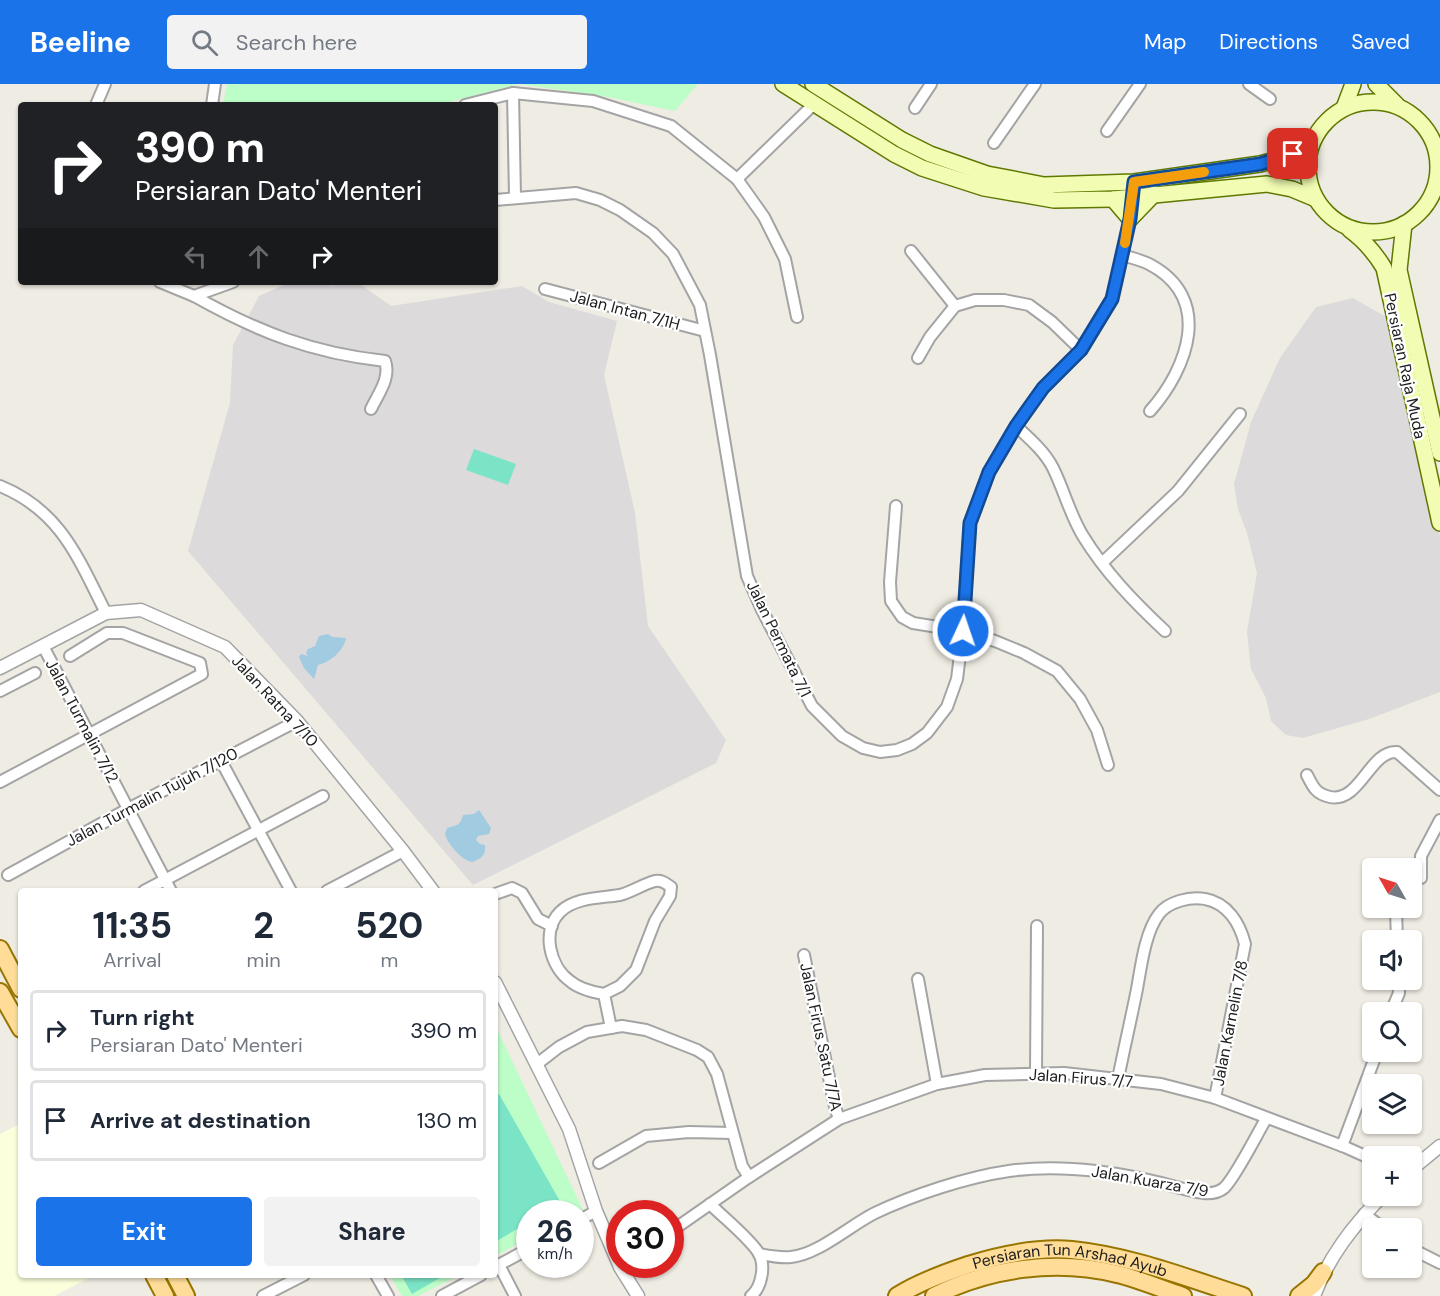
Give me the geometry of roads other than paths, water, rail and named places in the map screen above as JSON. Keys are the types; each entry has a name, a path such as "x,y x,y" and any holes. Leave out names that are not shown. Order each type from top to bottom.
{"main road":[{"path":"783,84 894,154 922,168 984,188 1054,200 1113,199 1134,189 1260,164 1293,154 1315,137"},
{"path":"813,84 920,149 987,174 1044,185 1134,189 1154,194 1267,184 1292,189 1316,199"},
{"path":"1344,108 1353,84"},
{"path":"1376,84 1397,106 1414,116 1434,134 1437,153 1435,194 1419,213 1404,224 1384,231 1362,231 1342,225 1327,214 1316,199 1308,179 1308,158 1315,137 1327,120 1344,108 1370,101 1397,106"},
{"path":"1113,199 1130,219 1154,194"},
{"name":"Persiaran Raja Muda","path":"1404,224 1399,270 1440,453"},
{"name":"Persiaran Raja Muda","path":"1342,225 1367,244 1377,255 1384,268 1440,523"},
{"path":"0,949 18,983"},
{"path":"0,992 18,1024"},
{"name":"Persiaran Tun Arshad Ayub","path":"897,1296 946,1272 987,1259 1032,1251 1070,1250 1122,1257 1243,1296"},
{"name":"Persiaran Tun Arshad Ayub","path":"934,1296 992,1275 1028,1268 1066,1268 1117,1274 1182,1296"},
{"path":"1299,1296 1314,1284 1323,1272"},
{"path":"1322,1296 1323,1272"},
{"path":"156,1278 165,1296"},
{"path":"177,1278 186,1296"}],"street":[{"path":"97,102 105,84"},
{"path":"212,102 215,84"},
{"path":"915,108 931,84"},
{"path":"994,143 1035,84"},
{"path":"1107,131 1140,84"},
{"path":"1249,84 1270,99"},
{"path":"513,93 515,197"},
{"path":"477,102 513,93 593,101 671,126 737,179 764,217 785,259 797,316"},
{"path":"737,179 814,104"},
{"name":"Jalan Permata 7/1","path":"498,200 576,193 600,200 620,210 653,233 673,254 699,305 705,331 747,576 812,706 842,736 863,748 880,752 897,750 912,744 927,732 946,707 957,679 963,631 970,523 989,472 1016,426 1043,388 1081,350 1112,299 1123,255 1134,189"},
{"path":"911,251 955,306"},
{"path":"1123,255 1148,264 1164,273 1177,286 1187,306 1189,329 1186,350 1178,371 1165,394 1150,411"},
{"path":"166,285 194,296 248,325 289,341 347,357 385,361 388,369 387,377 371,409"},
{"path":"194,296 224,285"},
{"name":"Jalan Intan 7/1H","path":"545,289 705,331"},
{"path":"918,358 930,337 955,306 975,300 1004,300 1029,305 1052,322 1081,350"},
{"path":"1102,563 1178,491 1240,414"},
{"path":"1016,426 1037,446 1052,466 1082,535 1102,563 1126,594 1165,631"},
{"path":"0,486 20,495 45,514 70,543 106,613"},
{"path":"896,506 891,601 902,617 913,623 963,631 1024,653 1057,671 1080,699 1097,730 1108,765"},
{"name":"Jalan Ratna 7/10","path":"0,668 106,613 141,610 225,647 297,721 403,850 431,888"},
{"path":"0,782 202,674 200,663 123,633 107,633 70,656"},
{"name":"Jalan Turmalin 7/12","path":"43,646 170,888"},
{"path":"0,691 35,673"},
{"name":"Jalan Turmalin Tujuh 7/120","path":"8,875 128,809 297,721"},
{"path":"1307,775 1316,792 1341,797 1350,791 1385,754 1397,752 1438,783"},
{"path":"221,761 289,888"},
{"path":"149,888 323,796"},
{"path":"1421,858 1440,820"},
{"path":"333,888 403,850"},
{"path":"654,881 664,881 671,887 670,896 655,921 636,970 620,986 604,994 586,990 569,981 554,964 549,939 552,926 560,912 583,900 622,895 654,881"},
{"path":"498,893 512,888 522,893 538,920 552,926"},
{"name":"Jalan Karnelin 7/8","path":"1118,1079 1147,939 1159,914 1179,900 1204,899 1221,905 1235,919 1245,944 1215,1098"},
{"path":"1036,1073 1037,926"},
{"name":"Jalan Firus Satu 7/7A","path":"804,955 834,1107 839,1119"},
{"path":"918,979 937,1084"},
{"path":"498,988 569,1129 606,1231"},
{"path":"604,994 611,1028"},
{"path":"537,1064 559,1047 587,1032 622,1026 646,1030 697,1050 708,1057 717,1074 742,1166 749,1177"},
{"path":"1342,1146 1373,1062"},
{"name":"Jalan Firus 7/7","path":"684,1222 839,1119 937,1084 985,1075 1064,1073 1161,1084 1215,1098 1362,1155"},
{"name":"Jalan Kuarza 7/9","path":"759,1254 793,1257 816,1248 873,1214 910,1198 1010,1170 1068,1168 1103,1171 1212,1194 1223,1189 1231,1179 1266,1119"},
{"path":"599,1163 646,1136 689,1132 732,1132"},
{"path":"1422,1161 1440,1146"},
{"path":"710,1204 759,1254 762,1277 756,1292 751,1296"},
{"path":"1314,1296 1323,1272 1340,1244 1372,1206"},
{"path":"1364,1214 1369,1218"},
{"path":"1422,1255 1440,1263"},
{"path":"498,1265 516,1256"},
{"path":"498,1268 516,1296"},
{"path":"263,1296 298,1278"},
{"path":"378,1278 388,1296"},
{"path":"442,1296 475,1278"},
{"path":"628,1278 638,1296"}],"water":[{"path":"328,634 332,637 346,638 345,642 336,655 318,665 314,679 304,668 299,657 301,654 308,656 306,653 308,649 315,646 319,636"},
{"path":"479,810 491,828 489,834 478,836 476,840 485,845 485,851 480,858 472,862 456,852 445,835 447,828 458,824 463,815 474,814"}]}
